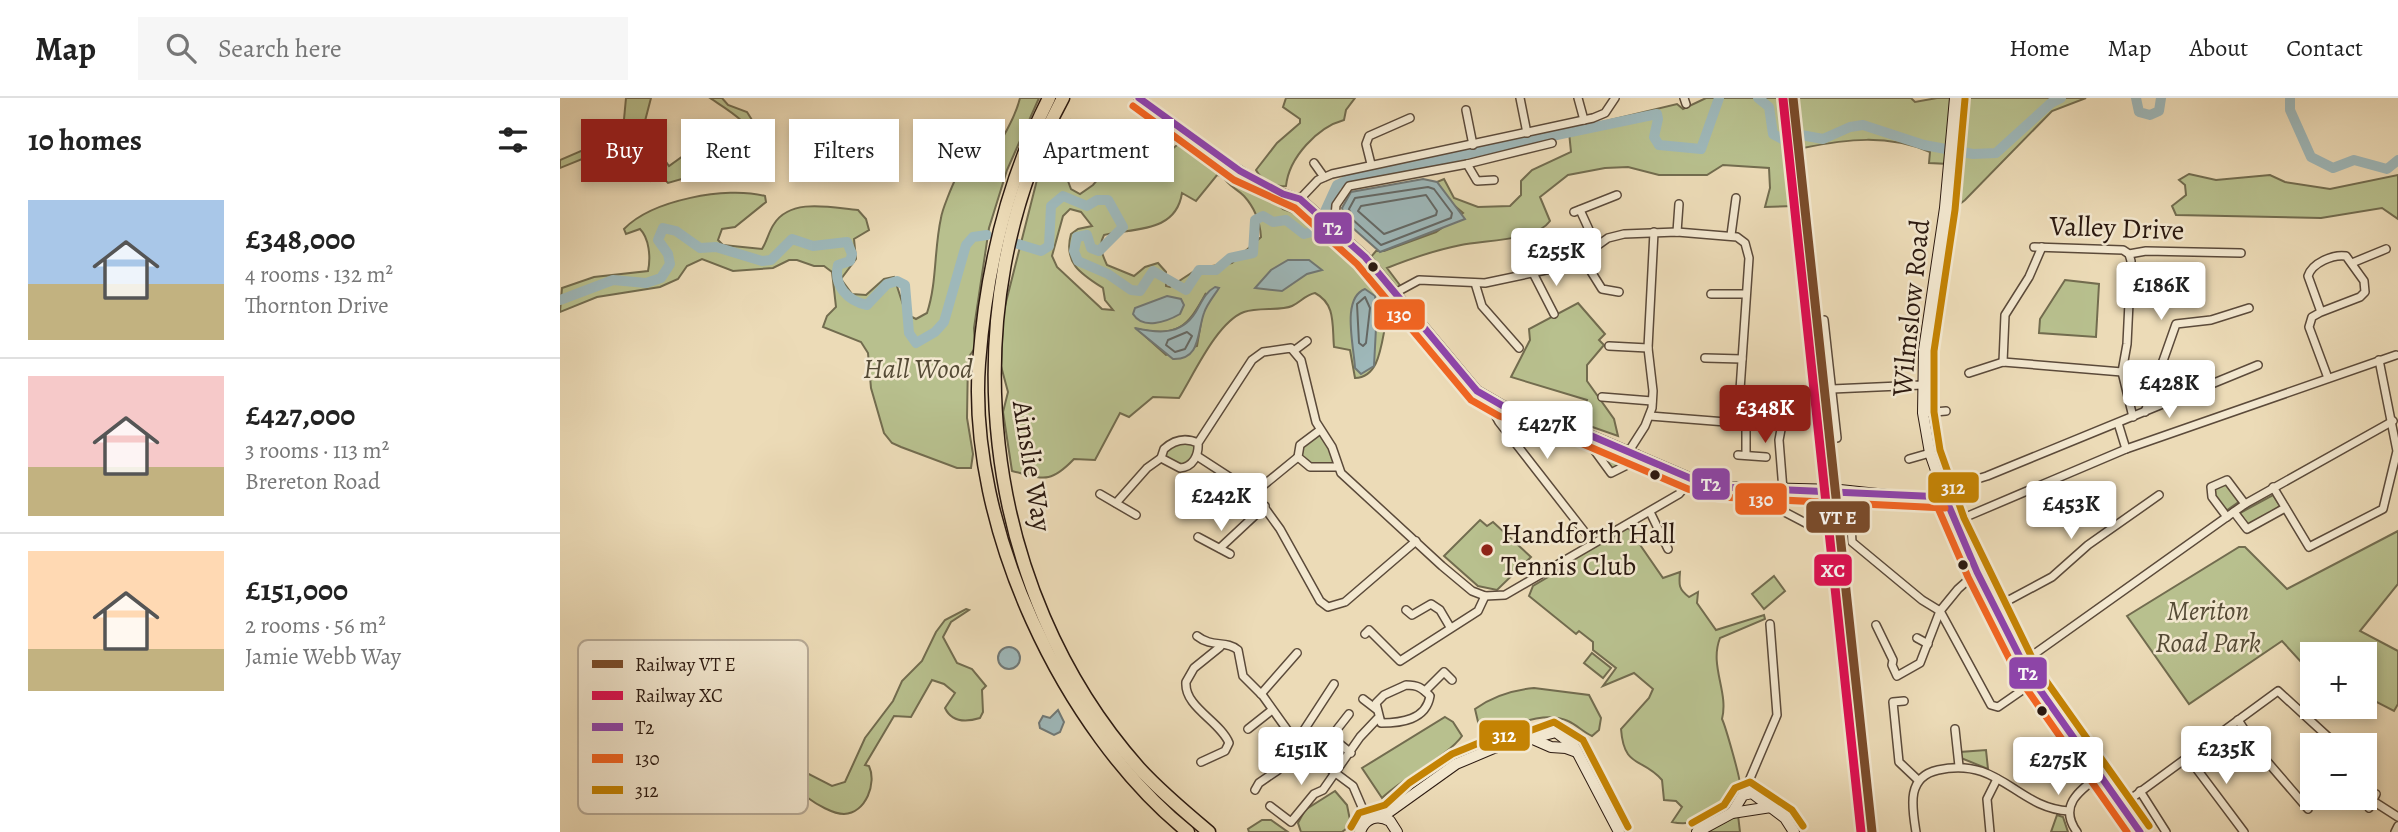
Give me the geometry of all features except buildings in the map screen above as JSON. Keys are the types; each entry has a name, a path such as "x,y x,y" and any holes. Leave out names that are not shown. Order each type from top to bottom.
{"highway":[{"name":"Ainslie Way","path":"1049,98 1014,180 988,292 979,364 979,408 990,492 1016,580 1055,667 1095,732 1129,776 1188,832"},
{"name":"Ainslie Way","path":"1063,98 1026,184 1003,274 994,365 1004,489 1015,534 1044,612 1078,681 1106,725 1139,768 1209,832"}],"main road":[{"path":"1139,98 1192,139 1254,178 1290,197 1300,199 1313,214 1365,257 1468,381 1486,398 1580,431 1692,479 1721,487 1783,491 1846,490 1905,497 1943,494"},
{"name":"Wilmslow Road","path":"1955,98 1949,164 1924,350 1923,413 1930,453 1954,522 2022,662 2140,832"},
{"path":"1549,734 1554,746"},
{"path":"1361,829 1399,806 1415,791 1456,764 1503,745 1535,740 1549,734 1561,734 1569,739 1577,752 1619,832"},
{"path":"1554,746 1563,742 1561,734"},
{"path":"1535,740 1577,752"},
{"path":"1732,813 1742,797 1749,792 1785,818 1794,832"},
{"path":"1751,809 1757,802 1756,796"},
{"path":"1742,797 1743,807 1751,809"},
{"path":"1379,817 1396,829 1399,806"},
{"path":"1697,832 1732,813 1771,807"}],"street":[{"path":"1578,98 1584,120"},
{"path":"1300,199 1308,188 1324,177 1371,164 1413,159 1584,120 1605,113 1615,98"},
{"path":"1518,99 1527,133"},
{"path":"1466,110 1473,145"},
{"path":"1371,164 1366,144 1369,136 1410,118"},
{"path":"1333,228 1336,205 1349,186 1467,164 1552,143"},
{"path":"1314,163 1324,177"},
{"path":"1467,164 1477,181 1494,179"},
{"path":"1596,245 1577,211 1617,195"},
{"path":"1731,235 1736,198"},
{"path":"1677,232 1679,204"},
{"path":"1580,431 1611,473 1627,465 1650,415 1653,401 1647,348 1654,232"},
{"path":"1395,293 1419,280 1475,283 1570,265 1596,245 1616,235 1654,232 1731,235 1742,240 1747,248 1738,419"},
{"name":"Valley Drive","path":"2003,362 2005,315 2029,277 2038,247 2123,250 2129,254 2146,250 2241,253"},
{"path":"2352,264 2386,249"},
{"path":"2129,254 2128,326 2122,372 2133,417"},
{"path":"2321,312 2308,279 2311,269 2341,255 2352,264 2365,284 2365,292 2360,297 2312,317 2309,327 2328,379"},
{"path":"1582,257 1602,289 1619,292"},
{"path":"1533,273 1554,314"},
{"path":"1475,283 1482,306 1518,348"},
{"path":"1711,294 1745,294"},
{"path":"2146,412 2176,324 2211,320 2249,308"},
{"path":"1824,320 1837,438"},
{"path":"1295,350 1307,341"},
{"path":"1609,346 1647,348"},
{"path":"1161,458 1172,466 1184,468 1197,456 1198,443 1257,355 1285,347 1295,350 1303,367 1320,430 1332,447 1337,467 1472,591 1485,596 1505,595 1650,512 1682,491 1692,479"},
{"path":"1954,522 2126,449 2272,401 2396,355"},
{"path":"1705,358 1742,359"},
{"path":"2273,487 2305,543 2311,547 2381,511 2396,460 2394,418 2379,360"},
{"path":"1969,373 2003,362 2122,372"},
{"path":"1943,494 2258,365"},
{"path":"1832,389 1922,385"},
{"path":"1602,397 1653,401"},
{"path":"1486,398 1499,422 1587,535"},
{"path":"1781,399 1782,424 1779,440 1783,491"},
{"path":"1923,413 1946,412"},
{"path":"1650,415 1726,422 1738,419"},
{"path":"2022,662 2245,504 2394,418"},
{"path":"1738,419 1746,426 1742,455 1766,457"},
{"path":"2118,423 2126,449"},
{"path":"1254,492 1298,457 1303,442 1320,430"},
{"path":"1116,503 1147,468 1161,458 1164,449 1187,439 1198,443"},
{"path":"1909,459 1930,453"},
{"path":"1197,456 1254,492 1265,506 1314,593 1328,607 1345,602 1416,541"},
{"path":"1298,457 1310,467 1337,467"},
{"path":"2227,517 2212,496 2211,487 2227,480 2245,504"},
{"path":"1758,490 1758,498 1766,504 1819,530"},
{"path":"1846,490 1852,542 1888,574 1940,611 1991,705 1997,707 2034,682"},
{"path":"1100,494 1136,514"},
{"path":"1996,607 2052,577 2088,545 2159,495"},
{"path":"1220,548 1265,506"},
{"path":"2234,512 2248,529 2286,508"},
{"path":"1650,512 1668,549"},
{"path":"1198,537 1230,554"},
{"path":"1876,625 1893,660 1892,665 1897,676 1914,667 1923,657 1940,611 1977,572"},
{"path":"1365,634 1369,630 1400,661 1479,611 1485,596"},
{"path":"1406,610 1412,615 1431,604 1440,610 1450,627"},
{"path":"1742,797 1777,715 1770,624"},
{"path":"1197,636 1220,647"},
{"path":"1917,638 1928,644"},
{"path":"1201,762 1225,751 1229,743 1220,728 1189,697 1186,682 1194,668 1220,647 1230,645 1238,650 1243,676 1261,694 1297,744 1353,786 1362,807 1361,829"},
{"path":"1261,694 1297,653"},
{"path":"1424,691 1444,672 1452,680"},
{"path":"1404,675 1406,685"},
{"path":"1255,790 1259,783 1278,770 1334,684"},
{"path":"1270,806 1291,822 1336,773 1360,737 1377,719 1376,703 1384,695 1406,685 1416,685 1430,700 1411,720 1385,724 1377,719"},
{"path":"2122,806 2278,691 2324,733"},
{"path":"1363,699 1376,709"},
{"path":"1904,701 1893,702 1898,758 1918,780"},
{"path":"1248,729 1272,710"},
{"path":"1349,714 1328,735 1351,753"},
{"path":"1411,720 1418,728"},
{"path":"2238,720 2264,758 2300,800"},
{"path":"1955,729 1959,766"},
{"path":"2037,773 2074,739"},
{"path":"2187,756 2244,832"},
{"path":"1916,832 1912,794 1918,780 1933,771 1959,766 1975,767 2047,807 2068,811"},
{"path":"2068,811 2079,791 2099,776"},
{"path":"1751,779 1756,796"},
{"path":"1990,832 1987,799 1997,779"},
{"path":"2140,791 2166,832"},
{"path":"2377,804 2398,817"},
{"path":"1362,807 1379,817"},
{"path":"2068,811 2077,832"},
{"path":"2395,832 2398,826"}],"green space":[{"path":"626,98 651,98 646,119 624,119"},
{"path":"710,98 722,98 728,105 747,112 751,119 738,119"},
{"name":"Hall Wood","path":"1020,98 1039,98 1030,119 1019,119 1019,143 1005,176 1005,133"},
{"path":"1286,98 1355,98 1346,110 1344,120 1324,129 1306,145 1293,164 1286,186 1277,186 1261,177 1256,170 1277,143 1300,123 1300,119 1283,107"},
{"path":"1706,98 1785,98 1794,206 1765,207 1770,188 1769,168 1723,165 1707,175 1659,175 1628,167 1568,175 1540,197 1550,221 1543,228 1509,239 1442,249 1387,268 1402,288 1394,297 1379,354 1367,375 1355,378 1350,350 1334,347 1330,309 1315,293 1287,307 1244,312 1225,326 1216,337 1179,398 1153,397 1129,417 1120,413 1095,460 1074,459 1059,473 1046,477 1012,471 1003,412 1008,392 1001,366 1003,314 1036,182 1068,182 1071,189 1080,194 1096,182 1174,182 1174,148 1188,136 1259,187 1283,209 1312,219 1333,234 1352,257 1365,264 1376,251 1384,251 1436,232 1463,213 1449,201 1437,182 1444,179 1454,198 1478,207 1510,206 1521,195 1521,181 1532,170 1571,152 1569,132 1677,104 1683,109","holes":["1217,175 1223,176 1248,201 1256,215 1261,237 1232,263 1199,268 1170,287 1166,286 1166,272 1158,263 1145,267 1134,276 1107,265 1101,246 1104,235 1163,222 1178,206 1182,193 1196,201","1070,209 1081,212 1092,226 1078,229 1071,234 1069,244 1072,260 1081,272 1103,288 1105,300 1113,310 1102,309 1057,267 1052,256 1063,216","1206,293 1197,346 1166,355 1137,329 1162,332 1180,327 1193,315"]},
{"path":"1798,98 1911,98 1915,102 1937,98 2086,98 2052,111 1965,200 1956,207 1945,208 1949,164 1929,163 1930,152 1883,140 1835,142 1803,148"},
{"path":"581,151 581,159 560,168 560,160"},
{"path":"681,157 681,179 668,183 667,163 669,166"},
{"path":"2189,174 2216,180 2270,175 2285,182 2330,189 2398,175 2398,219 2382,208 2321,218 2176,215 2172,206 2186,195 2185,185 2179,180"},
{"name":"Hall Wood","path":"954,182 1003,182 989,228 974,328 975,348 968,358 967,418 973,454 971,468 957,468 901,447 892,443 884,433 871,388 868,353 861,342 823,327 827,316 836,307 832,272 824,266 789,260 773,268 733,271 702,259 687,266 678,279 660,287 597,297 560,312 562,288 594,277 648,271 648,248 643,233 640,229 626,234 624,229 636,219 652,210 690,198 711,194 749,193 765,196 766,202 735,227 722,229 718,240 723,245 762,249 772,227 781,216 801,207 825,206 858,210 866,219 869,230 854,239 856,259 841,279 852,294 866,295 884,279 894,277 906,314 916,319 927,313 930,302 937,242 945,204"},
{"path":"2065,280 2099,284 2096,337 2039,333 2040,319"},
{"path":"1578,303 1605,334 1599,340 1604,345 1587,365 1587,381 1614,419 1618,436 1581,423 1587,400 1511,377 1530,340 1529,329"},
{"path":"1489,406 1503,406 1537,417 1515,443"},
{"path":"1320,430 1329,441 1337,467 1310,467 1298,451"},
{"path":"1590,439 1629,457 1612,469"},
{"path":"1193,440 1198,449 1184,468 1162,454 1167,446"},
{"path":"2226,482 2240,501 2226,511 2212,493 2213,489"},
{"path":"2273,495 2280,506 2249,527 2240,513"},
{"name":"Handforth Hall Tennis Club","path":"1480,520 1487,526 1493,522 1531,557 1497,590 1478,586 1444,556"},
{"path":"1627,526 1663,578 1680,572 1681,589 1689,597 1698,592 1697,603 1716,630 1764,615 1765,619 1720,638 1717,659 1723,699 1722,719 1740,787 1721,810 1702,820 1672,822 1682,807 1676,801 1664,800 1662,780 1630,757 1626,751 1621,729 1649,698 1653,689 1634,673 1603,686 1616,668 1593,650 1593,642 1579,631 1576,634 1529,596 1533,586 1575,561 1571,557"},
{"name":"Meriton Road Park","path":"2398,531 2398,584 2360,631 2398,651 2398,704 2394,711 2377,702 2377,642 2300,642 2300,661 2282,641 2189,704 2127,616 2239,547 2245,547 2287,589"},
{"path":"1774,576 1785,591 1764,609 1752,594"},
{"path":"969,610 951,622 943,637 957,663 972,669 986,686 982,690 983,712 980,718 965,721 948,713 945,708 955,693 944,684 932,680 911,717 894,716 865,765 869,766 872,781 864,803 852,812 840,814 808,798 808,774 832,786 845,782 865,738 893,701 902,681 922,661 945,620"},
{"path":"1592,653 1611,668 1603,678 1584,663"},
{"path":"1534,688 1589,695 1601,718 1599,730 1592,736 1568,721 1550,717 1530,720 1492,733 1485,733 1479,726 1475,709 1503,694"},
{"path":"1445,717 1453,722 1462,736 1447,751 1382,798 1362,768"},
{"path":"1986,750 1988,769 1961,758 1960,752"},
{"path":"1335,791 1347,805 1351,825 1342,832 1301,832 1298,823 1305,810"},
{"path":"1738,815 1740,832 1706,832"},
{"path":"2057,815 2063,817 2068,832 2051,832"},
{"path":"1262,820 1271,820 1288,832 1249,832 1248,829"}],"water":[{"path":"1423,179 1437,182 1465,219 1380,252 1346,222 1342,208 1351,192"},
{"path":"1288,260 1309,260 1322,270 1307,274 1282,291 1255,288 1271,270"},
{"path":"1215,287 1219,288 1205,310 1196,344 1189,355 1173,359 1135,328 1163,331 1179,328 1192,317 1205,296"},
{"path":"1365,289 1375,296 1377,309 1374,366 1361,374 1355,368 1351,312 1353,302"},
{"path":"1167,296 1181,299 1184,305 1180,314 1162,322 1149,323 1137,319 1133,314 1135,308"},
{"path":"1009,647 1017,650 1020,658 1017,666 1009,669 1001,666 998,658 1001,650"},
{"path":"1058,710 1064,722 1060,732 1054,735 1040,728 1039,723 1043,716 1050,718"}],"waterway":[{"path":"1018,244 1041,251 1049,246 1051,206 1063,196 1087,206 1097,200 1108,200 1123,227 1099,251 1091,248 1087,235 1077,237 1074,251 1078,261 1108,274 1131,290 1140,291 1153,271 1186,290 1199,270 1216,270 1230,258 1253,253 1255,220 1263,216 1273,222 1286,220 1304,234 1316,231 1337,185 1352,178 1657,114 1654,137 1659,145 1701,149 1719,98"},
{"path":"1758,98 1769,107 1773,134 1784,140 1792,137"},
{"path":"1801,135 1823,139 1850,127 1863,125 1924,145 1973,154 1996,153 2051,103 2061,98"},
{"path":"2136,98 2139,112 2150,115 2159,111 2161,98"},
{"path":"2290,98 2290,110 2311,157 2333,168 2354,160 2387,169 2398,160"},
{"path":"560,300 613,280 646,283 661,278 670,264 668,254 658,240 663,228 676,231 700,248 716,247 762,261 771,260 792,239 813,246 847,242 852,254 850,261 838,265 840,286 848,296 867,305 887,284 897,281 905,285 909,333 916,343 935,332 944,322 966,245 973,237 987,235"}],"transit line":[{"name":"T2","path":"1139,98 1240,171 1283,194 1300,199 1365,257 1477,391 1503,406 1580,431 1692,479 1721,487 1945,497"},
{"path":"1793,98 1872,832"},
{"name":"312","path":"1965,99 1955,210 1934,351 1934,412 1940,450 1964,518 2037,668 2149,826"},
{"name":"130","path":"1133,106 1234,180 1295,208 1357,264 1471,400 1499,416 1576,441 1688,489 1719,497 1945,508"},
{"name":"T2","path":"1945,497 1977,572 2028,673 2140,832"},
{"name":"130","path":"1935,501 1968,577 2019,678 2127,832"},
{"name":"312","path":"1351,827 1359,813 1385,805 1409,783 1452,754 1491,738 1532,730 1554,722 1583,740 1628,827"},
{"name":"312","path":"1692,823 1724,805 1735,788 1750,782 1792,810 1803,826"}],"rail line":[{"name":"XC","path":"1783,99 1861,832"}],"place":[{"name":"Handforth Hall Tennis Club","path":"1487,550"}]}
